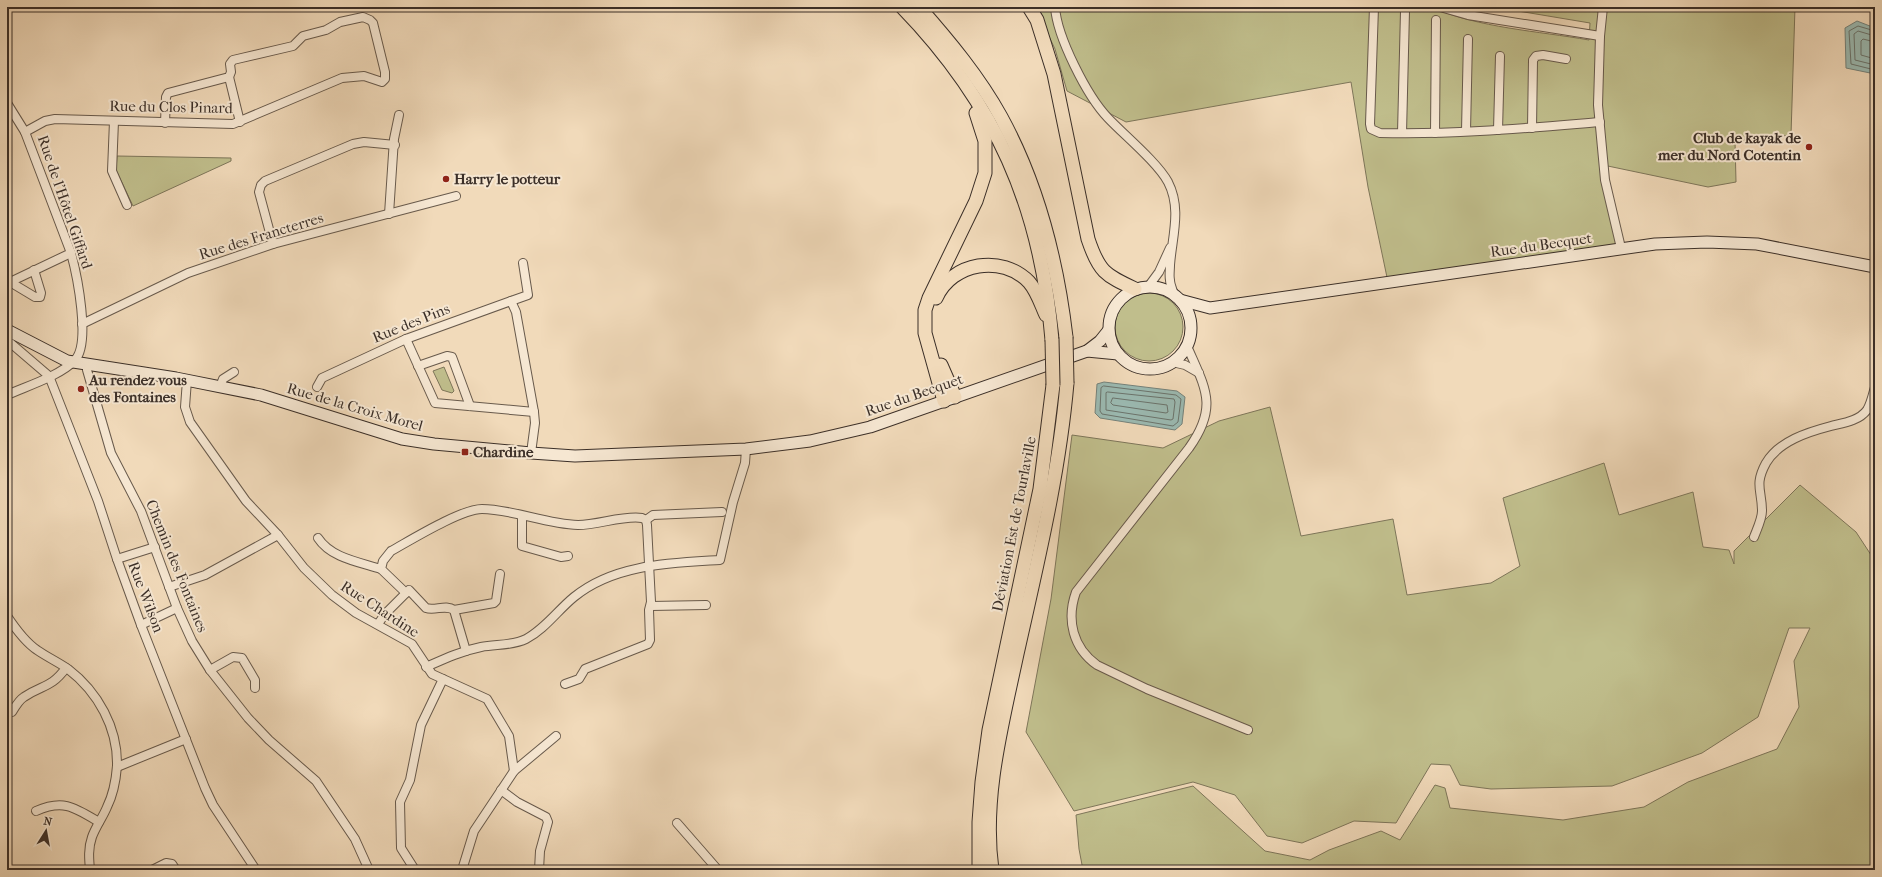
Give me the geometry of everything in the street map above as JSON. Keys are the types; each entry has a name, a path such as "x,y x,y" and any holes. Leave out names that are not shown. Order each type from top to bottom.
{"highway":[{"name":"Déviation Est de Tourlaville","path":"902,7 939,48 964,81 987,117 1013,167 1025,200 1041,256 1051,325 1053,385 1040,489 989,730 982,782 979,822 979,870"},
{"name":"Déviation Est de Tourlaville","path":"919,7 971,71 1000,115 1020,154 1044,220 1061,292 1066,337 1067,383 1064,418 1053,490 1001,727 991,791 989,832 992,870"},
{"path":"1029,7 1037,20 1054,74 1088,239 1093,254 1110,277 1142,288"},
{"path":"949,399 925,334 925,310 929,298 976,200 983,182 986,163 984,131 964,81"},
{"path":"949,399 943,371 932,340 930,324 933,305 939,292 965,268 981,265 998,266 1009,269 1029,282 1036,292 1051,325"}],"main road":[{"name":"Rue du Becquet","path":"1190,324 1210,308 1655,244 1732,242 1783,248 1875,267"},
{"path":"1142,288 1161,288 1177,297 1188,312 1190,324 1190,335 1187,346 1180,355 1172,362 1152,369 1132,365 1118,354 1111,342 1108,331 1112,310 1118,301 1126,294 1142,288"},
{"name":"Rue du Becquet","path":"1177,297 1210,308"},
{"name":"Rue de la Croix Morel","path":"7,330 40,346 61,359 186,380 268,397 402,439 434,444 575,456 746,449"},
{"name":"Rue du Becquet","path":"746,449 810,441 870,426 1087,352 1100,341 1108,331"},
{"name":"Rue du Becquet","path":"1087,352 1118,354"}],"street":[{"path":"1055,7 1070,56 1087,87 1106,116 1168,182 1175,204 1176,218 1172,244 1170,280 1177,297"},
{"path":"1374,7 1372,129 1380,133 1435,133 1532,128 1600,122"},
{"path":"1440,7 1468,15 1600,36"},
{"path":"1603,7 1600,36 1598,105 1605,180 1621,248"},
{"path":"1402,133 1405,11"},
{"name":"Rue du Clos Pinard","path":"25,132 45,121 55,119 233,124 342,78 364,76 382,82 385,79 386,72 374,28 370,20 363,17 340,22 326,30 303,36 293,46 233,60 230,64 231,72 229,77"},
{"path":"1435,133 1436,20"},
{"path":"1466,131 1468,39"},
{"path":"1532,128 1533,60 1536,56 1543,55 1566,59"},
{"path":"1498,130 1500,56"},
{"path":"165,122 166,97 168,93 229,77 240,122"},
{"name":"Rue de l'Hôtel Giffard","path":"7,103 25,132 71,253 77,278 82,324 80,353 74,362"},
{"path":"389,214 399,115"},
{"path":"114,121 112,171 127,205"},
{"path":"273,244 259,192 261,185 265,181 353,144 364,142 395,145"},
{"name":"Rue des Francterres","path":"82,324 188,273 273,244 456,196"},
{"path":"1142,288 1159,272 1172,244"},
{"path":"8,281 71,253"},
{"name":"Rue des Pins","path":"317,387 322,378 406,339 528,295 523,263"},
{"path":"8,281 35,297 40,297 41,293 34,270"},
{"path":"511,301 516,312 534,412 535,423 531,453"},
{"path":"406,339 435,403 534,412"},
{"name":"Rue Wilson","path":"7,340 49,376 98,501 141,625 213,805 256,870"},
{"path":"1187,346 1205,387 1207,402 1206,419 1198,436 1076,592 1071,622 1080,647 1090,660 1097,665 1155,692 1248,730"},
{"path":"418,366 447,356 452,357 470,406"},
{"path":"7,396 74,362"},
{"path":"1172,362 1185,365 1199,373"},
{"name":"Chemin des Fontaines","path":"88,364 87,370 111,453 141,511 156,547 177,608 192,641 210,670 248,718 269,740 316,781 355,839 369,870"},
{"path":"220,387 223,379 234,372"},
{"name":"Rue Chardine","path":"186,380 185,407 190,422 246,501 278,535 304,568 325,589 356,613 412,644 432,674 487,699 509,736 514,771"},
{"path":"1754,537 1762,512 1759,492 1760,476 1767,462 1774,453 1796,438 1831,426 1851,422 1867,410 1875,387"},
{"path":"426,667 466,651 514,643 526,638 544,626 574,596 614,575 650,566 720,560 733,502 746,463 746,449"},
{"path":"381,569 383,561 391,551 462,514 482,509 566,524 596,523 638,518 646,520 653,516 660,515 722,512"},
{"path":"522,516 522,546 561,557 568,556"},
{"path":"565,684 579,679 585,669 648,644 650,640 650,566 646,520"},
{"path":"169,587 205,575 278,535"},
{"path":"318,538 322,545 336,554 381,569 406,593"},
{"path":"117,559 156,547"},
{"path":"378,624 385,614 409,590 429,610 448,607 454,610 494,603 496,601 500,574"},
{"path":"651,606 706,605"},
{"path":"141,625 177,608"},
{"path":"454,610 466,651"},
{"path":"7,616 22,637 36,649 66,668 88,688 104,709 112,735 117,767 108,807 92,838 90,848 90,870"},
{"path":"210,670 233,657 242,658 255,680 256,688"},
{"path":"12,712 23,697 58,680 66,668"},
{"path":"415,870 401,848 400,802 410,780 421,725 443,679"},
{"path":"462,870 474,832 514,771 556,736"},
{"path":"117,767 186,739"},
{"path":"501,790 517,802 546,817 548,822 540,851 539,870"},
{"path":"36,811 51,805 64,805 84,813 99,822"},
{"path":"677,823 718,870"},
{"path":"152,870 166,863 172,864 176,870"}],"shaded area":[{"path":"1035,7 1431,7 1469,20 1509,28 1589,40 1590,23 1494,7 1795,7 1791,135 1735,141 1736,182 1708,187 1603,165 1621,248 1388,282 1368,187 1351,82 1126,122 1067,91 1055,49"},
{"path":"117,156 231,158 231,161 133,206 116,170"},
{"path":"1149,293 1162,296 1173,303 1180,314 1183,327 1180,340 1173,351 1162,358 1149,361 1136,358 1125,351 1118,340 1115,327 1118,314 1125,303 1136,296"},
{"path":"444,367 454,391 452,393 442,390 433,371"},
{"path":"1270,407 1301,536 1393,519 1407,595 1491,583 1520,566 1503,498 1604,463 1619,515 1693,492 1703,547 1729,550 1734,564 1734,551 1800,485 1856,532 1875,561 1875,870 1083,870 1079,849 1076,815 1193,786 1265,851 1310,860 1329,850 1381,831 1400,840 1435,785 1445,788 1450,808 1563,820 1644,807 1688,782 1777,749 1799,707 1794,661 1810,628 1789,628 1758,717 1702,753 1612,786 1491,789 1460,785 1450,765 1431,764 1396,823 1354,821 1302,843 1267,836 1235,795 1193,782 1074,811 1026,732 1051,599 1072,435 1163,448 1219,421"}],"water":[{"path":"1857,21 1875,28 1875,74 1846,68 1845,28"},
{"path":"1104,382 1177,391 1185,397 1182,424 1175,430 1100,418 1095,413 1097,384"}],"place":[{"name":"Club de kayak de mer du Nord Cotentin","path":"1809,147"},
{"name":"Harry le potteur","path":"446,179"},
{"name":"Au rendez vous des Fontaines","path":"81,389"},
{"name":"Chardine","path":"465,452"}]}
